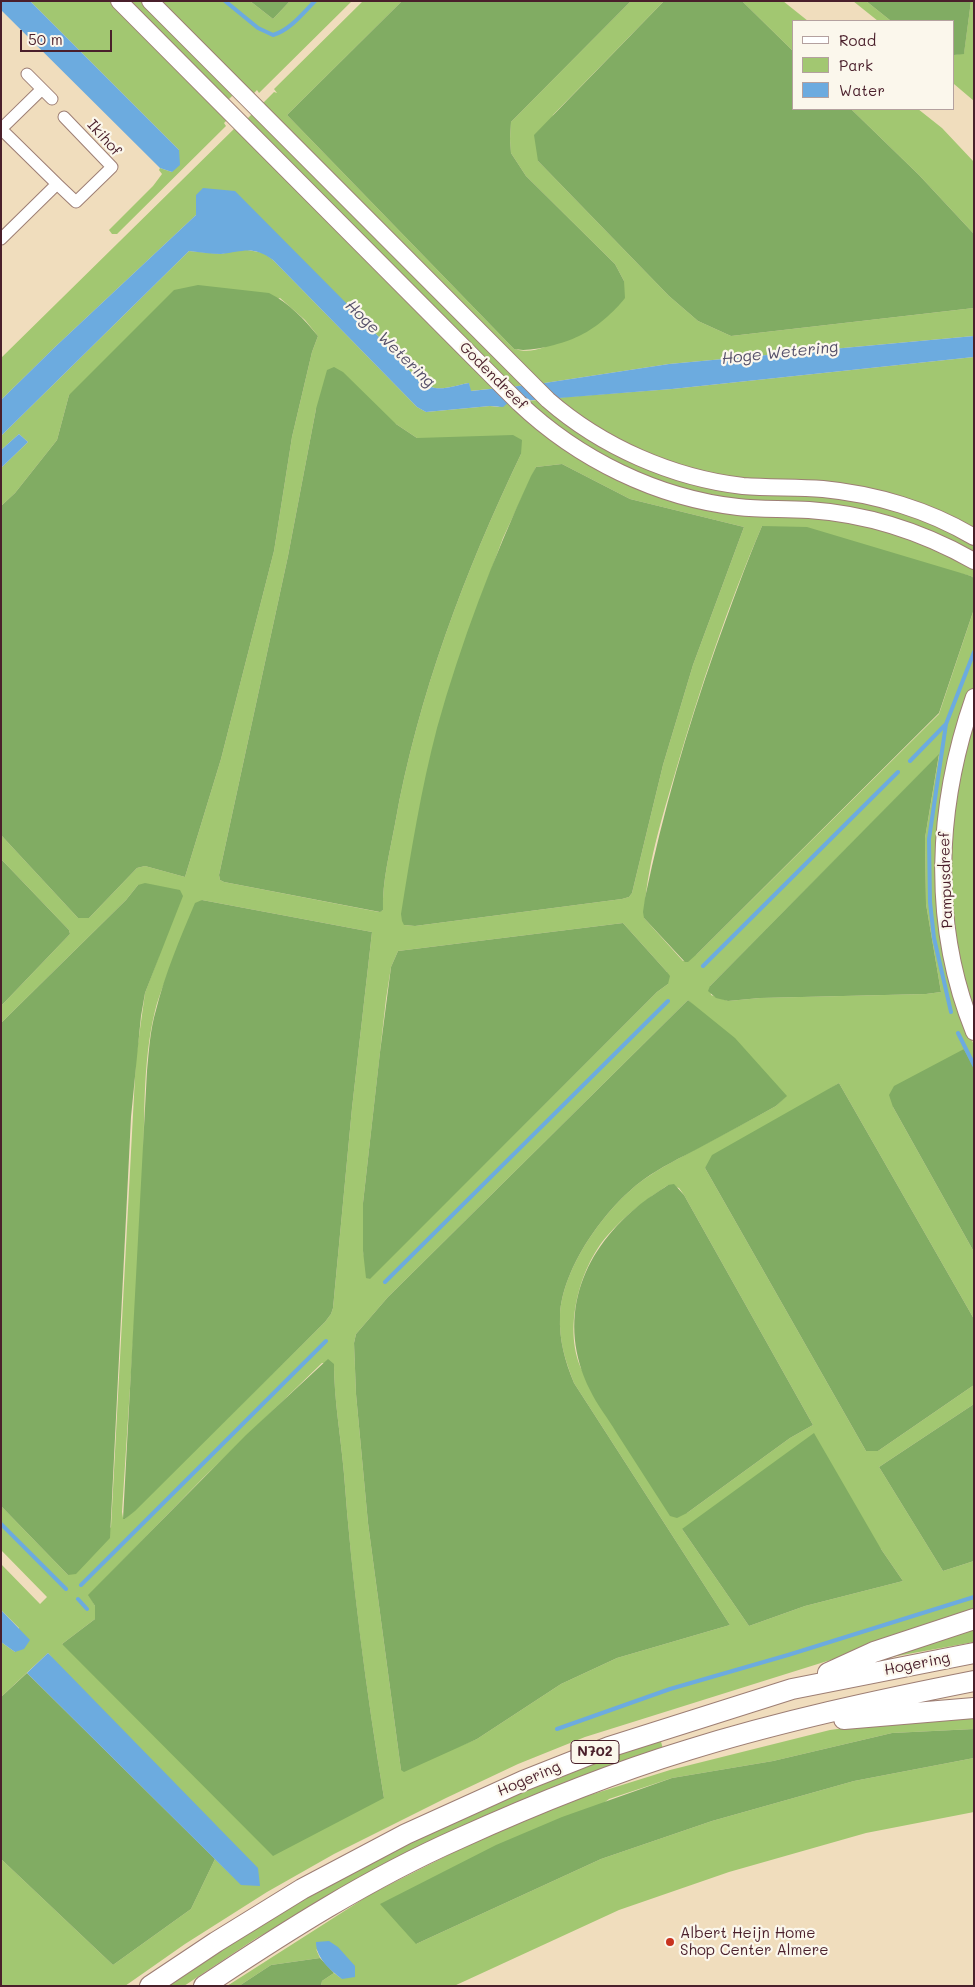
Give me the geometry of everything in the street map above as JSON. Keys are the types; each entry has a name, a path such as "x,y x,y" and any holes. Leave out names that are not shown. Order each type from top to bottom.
{"highway":[{"name":"N702","path":"792,1689 874,1652 974,1619"},
{"name":"Hogering","path":"150,1986 216,1942 302,1889 406,1834 523,1781 609,1747 792,1689 974,1653"},
{"name":"Hogering","path":"204,1986 260,1949 361,1888 456,1840 571,1790 689,1749 792,1722 974,1681"},
{"name":"N702","path":"792,1722 867,1718 974,1708"}],"main road":[{"name":"Godendreef","path":"119,1 496,380 538,421 569,444 622,473 652,486 686,497 737,507 809,510 858,516 905,529 940,543 974,561"},
{"name":"Godendreef","path":"150,1 548,400 582,426 610,443 663,467 688,475 743,486 823,489 865,496 920,511 974,536"},
{"name":"Pampusdreef","path":"974,697 963,728 950,787 944,829 943,859 947,928 956,975 974,1032"}],"street":[{"path":"27,74 52,99"},
{"path":"1,239 57,184 1,129 42,89"},
{"name":"Ikihof","path":"57,184 76,202 112,167 64,117"}],"green space":[{"path":"30,1 115,1 230,117 224,123 226,126 117,234 112,234 109,230 153,186 162,174 159,170 160,168 172,172 179,150"},
{"path":"125,1 145,1 234,94 227,101"},
{"path":"155,1 250,1 273,19 290,1 352,1 259,93 257,90 250,97"},
{"path":"250,1 290,1 273,19"},
{"path":"363,1 402,1 287,115 514,349 530,351 545,347 624,281 615,264 526,176 511,153 510,139 511,122 631,1 664,1 553,115 538,161 669,296 698,321 731,336 974,308 974,336 669,364 538,384 259,107 274,92 277,93 274,89"},
{"path":"402,1 631,1 511,122 511,153 526,176 615,264 624,281 625,298 605,319 587,332 567,341 548,346 530,350 514,349 287,115"},
{"path":"664,1 742,1 792,50 792,110 852,110 919,175 974,234 974,308 731,336 698,321 669,296 538,161 534,135"},
{"path":"742,1 783,1 807,20 792,20 792,50"},
{"path":"853,1 866,1 890,20 877,20"},
{"path":"866,1 971,1 964,54 955,55 955,20 890,20"},
{"path":"971,1 974,1 974,101 955,85 955,55 964,53"},
{"path":"852,110 919,110 942,128 974,162 974,234 919,175"},
{"path":"254,112 527,385 510,387 245,121"},
{"path":"238,125 499,388 470,391 469,383 448,388 437,388 418,380 366,323 343,301 196,195 196,215 1,400 1,358"},
{"path":"242,249 264,253 417,407 426,412 490,406 498,407 508,402 633,482 879,525 974,565 974,578 762,526 726,616 685,739 656,843 645,899 644,918 683,961 697,954 939,714 974,609 974,685 957,731 942,805 962,1011 974,1046 974,1068 964,1049 893,1107 974,1252 974,1319 839,1083 705,1168 866,1451 878,1451 974,1385 974,1404 879,1467 943,1571 974,1561 974,1615 585,1737 518,1764 334,1854 267,1892 185,1944 125,1986 1,1986 1,1859 113,1965 191,1909 215,1859 242,1885 48,1653 1,1697 1,1642 15,1652 19,1628 1,1610 1,1564 40,1604 47,1597 1,1550 1,1506 68,1575 111,1527 136,1058 145,993 159,956 138,885 126,900 1,1023 1,1006 70,934 69,930 1,859 1,835 78,918 89,918 137,868 145,866 185,877 221,759 274,551 292,437 312,352 318,336 305,320 280,298 69,395 57,440 15,493 1,506 1,468 28,442 19,434 1,450 1,436 189,251 221,254","holes":["316,409 396,424 417,438 521,440 521,454 481,543 430,681 405,776 387,867 383,910 379,912 224,882 220,880 219,875 288,556","562,464 630,499 744,527 693,665 663,765 632,893 629,897 415,926 404,925 481,597 503,538 536,467","939,755 925,838 926,904 941,992 926,994 760,998 728,1001 711,995 710,986","202,900 372,932 331,1314 125,1519 122,1512 141,1218 146,1072 155,1011 170,969","623,923 667,972 668,984 657,992 369,1279 363,1251 363,1203 391,967 398,951","688,1000 786,1096 776,1106 643,1180 614,1206 588,1240 577,1259 568,1278 560,1316 560,1334 563,1350 574,1383 730,1625 617,1658 561,1684 477,1739 401,1770 368,1523 356,1394 354,1343 356,1334 388,1297","668,1185 679,1188 684,1195 813,1425 790,1438 687,1513 586,1378 577,1356 574,1338 577,1301 588,1265 607,1236 621,1221","322,1363 334,1365 336,1406 343,1460 355,1596 384,1798 62,1644 95,1619 95,1606 89,1595 203,1478","682,1529 881,1549 903,1581 805,1606 749,1626"]},
{"path":"198,285 269,293 296,312 318,336 312,352 292,437 274,551 221,759 185,877 145,866 137,868 89,918 78,918 1,835 1,506 15,493 57,440 69,395 174,290"},
{"path":"974,357 974,532 940,515 737,481 644,456 553,398 672,389"},
{"path":"334,367 343,372 396,424 417,438 513,435 522,440 521,454 481,543 430,681 405,776 387,867 383,910 380,912 224,882 220,880 219,875 288,556 316,409 327,370"},
{"path":"540,400 627,457 786,492 884,504 974,540 974,558 932,536 703,498 602,460 523,401"},
{"path":"562,464 630,499 744,527 693,665 663,765 632,893 629,897 622,899 415,926 404,925 401,914 426,774 446,696 467,632 504,538 536,467"},
{"path":"762,526 807,527 971,576 974,578 974,609 939,713 697,954 688,962 685,962 644,918 645,898 676,771 695,709 716,647"},
{"path":"974,710 974,1020 951,921 951,804"},
{"path":"939,754 925,838 926,904 941,992 926,994 760,998 728,1001 716,998 708,991 710,986"},
{"path":"1,859 69,930 70,934 1,1006"},
{"path":"145,883 180,890 183,896 145,993 141,1016 131,1117 110,1538 76,1574 68,1575 1,1506 1,1023 126,900 138,885"},
{"path":"202,900 372,932 352,1108 333,1308 325,1322 135,1511 123,1519 150,1040 154,1018 173,956 195,903"},
{"path":"623,923 670,976 668,984 657,992 370,1279 366,1278 363,1251 363,1203 391,967 398,951"},
{"path":"688,1000 735,1038 787,1096 776,1106 650,1175 614,1206 588,1240 568,1278 560,1316 560,1334 565,1358 574,1383 730,1625 617,1658 561,1684 477,1739 404,1772 401,1770 368,1523 356,1394 354,1343 356,1334 388,1297"},
{"path":"964,1049 974,1068 974,1252 893,1107 889,1095 894,1086"},
{"path":"839,1083 974,1319 974,1385 878,1451 866,1451 705,1168 712,1155"},
{"path":"674,1184 684,1195 813,1425 790,1438 687,1513 677,1518 670,1516 593,1396 580,1364 575,1339 575,1314 579,1290 588,1267 601,1246 617,1226 637,1207 668,1185"},
{"path":"328,1359 334,1364 336,1405 343,1460 355,1596 384,1798 273,1856 62,1644 95,1619 95,1606 88,1595 246,1435"},
{"path":"974,1404 974,1561 943,1571 879,1467"},
{"path":"814,1433 881,1549 903,1581 805,1606 749,1626 682,1529"},
{"path":"974,1624 974,1642 875,1660"},
{"path":"27,1673 215,1859 191,1909 113,1965 1,1859 1,1697"},
{"path":"974,1710 974,1729 892,1733 773,1761 672,1778 609,1799 416,1944 601,1859 712,1821 854,1781 974,1758 974,1812 866,1833 729,1872 619,1910 454,1986 321,1986 322,1981 334,1973 342,1979 316,1949 320,1958 271,1965 239,1986 227,1986 371,1894 490,1834 558,1805 670,1770 830,1730"},
{"path":"974,1729 974,1758 854,1781 712,1821 601,1859 416,1944 380,1904 496,1845 562,1817 672,1778 773,1761 892,1733"},
{"path":"660,1738 663,1749 362,1879 255,1939 184,1986 165,1986 249,1929 357,1868 478,1807"},
{"path":"320,1958 334,1973 322,1981 321,1986 239,1986 271,1965"}],"water":[{"path":"1,1 30,1 179,150 180,165 172,172 160,168 1,10"},
{"path":"203,188 235,191 366,323 418,380 431,387 448,388 469,383 471,391 538,384 669,364 974,336 974,357 672,389 509,402 503,407 490,406 426,412 417,407 266,255 253,251 221,254 189,251 1,436 1,400 196,215 196,195"},
{"path":"19,434 28,442 1,468 1,450"},
{"path":"1,1610 30,1640 24,1649 15,1652 1,1642"},
{"path":"48,1653 258,1868 260,1886 241,1885 27,1673"},
{"path":"329,1941 338,1947 355,1966 355,1977 342,1979 324,1963 318,1953 316,1942"}],"waterway":[{"path":"225,1 258,28 273,35 290,25 315,1"},
{"path":"951,1012 934,938 930,902 929,839 946,724 974,652"},
{"path":"910,761 945,725"},
{"path":"703,966 898,772"},
{"path":"385,1282 668,1001"},
{"path":"958,1033 974,1065"},
{"path":"81,1585 326,1341"},
{"path":"1,1524 66,1589"},
{"path":"557,1729 670,1689 788,1655 974,1597"},
{"path":"78,1599 87,1609"}],"place":[{"name":"Albert Heijn Home Shop Center Almere","path":"670,1942"}],"water label":[{"name":"Hoge Wetering","path":"390,344"},
{"name":"Hoge Wetering","path":"780,353"}]}
